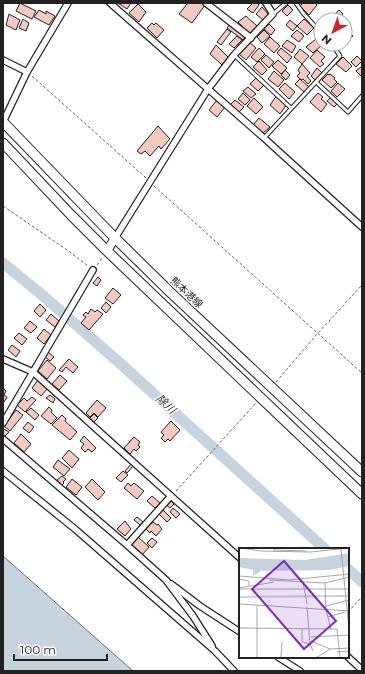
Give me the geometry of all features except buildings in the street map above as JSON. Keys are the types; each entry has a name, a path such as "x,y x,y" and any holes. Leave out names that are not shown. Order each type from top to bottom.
{"main road":[{"name":"熊本港線","path":"3,122 115,238 362,472"},
{"path":"3,143 107,251 362,494"},
{"path":"261,398 272,387"}],"street":[{"path":"3,122 27,72 68,3"},
{"path":"110,3 362,226"},
{"path":"206,3 251,38"},
{"path":"107,251 208,89 234,55 273,14 266,3"},
{"path":"3,60 27,72"},
{"path":"3,423 94,270"},
{"path":"3,359 33,372 239,557"},
{"path":"3,439 166,580 200,606 239,631"},
{"path":"3,471 75,529 215,651 234,671"},
{"path":"127,545 171,496"},
{"path":"166,580 193,616 215,651"},
{"path":"349,657 362,670"},
{"path":"280,658 300,671"}],"lane":[{"path":"273,14 286,3"},
{"path":"296,3 313,24"},
{"path":"264,138 340,56 337,52"},
{"path":"234,55 291,108"},
{"path":"316,82 348,112 362,96"}],"path":[{"path":"27,72 362,373"},
{"path":"3,206 94,270 107,251"},
{"path":"272,387 318,333 362,285"},
{"path":"171,496 261,398"},
{"path":"349,611 362,597"}],"shaded area":[{"path":"3,556 133,671 3,671"}],"waterway":[{"name":"除川","path":"3,263 122,365 324,548"},
{"name":"除川","path":"349,570 362,582"}]}
